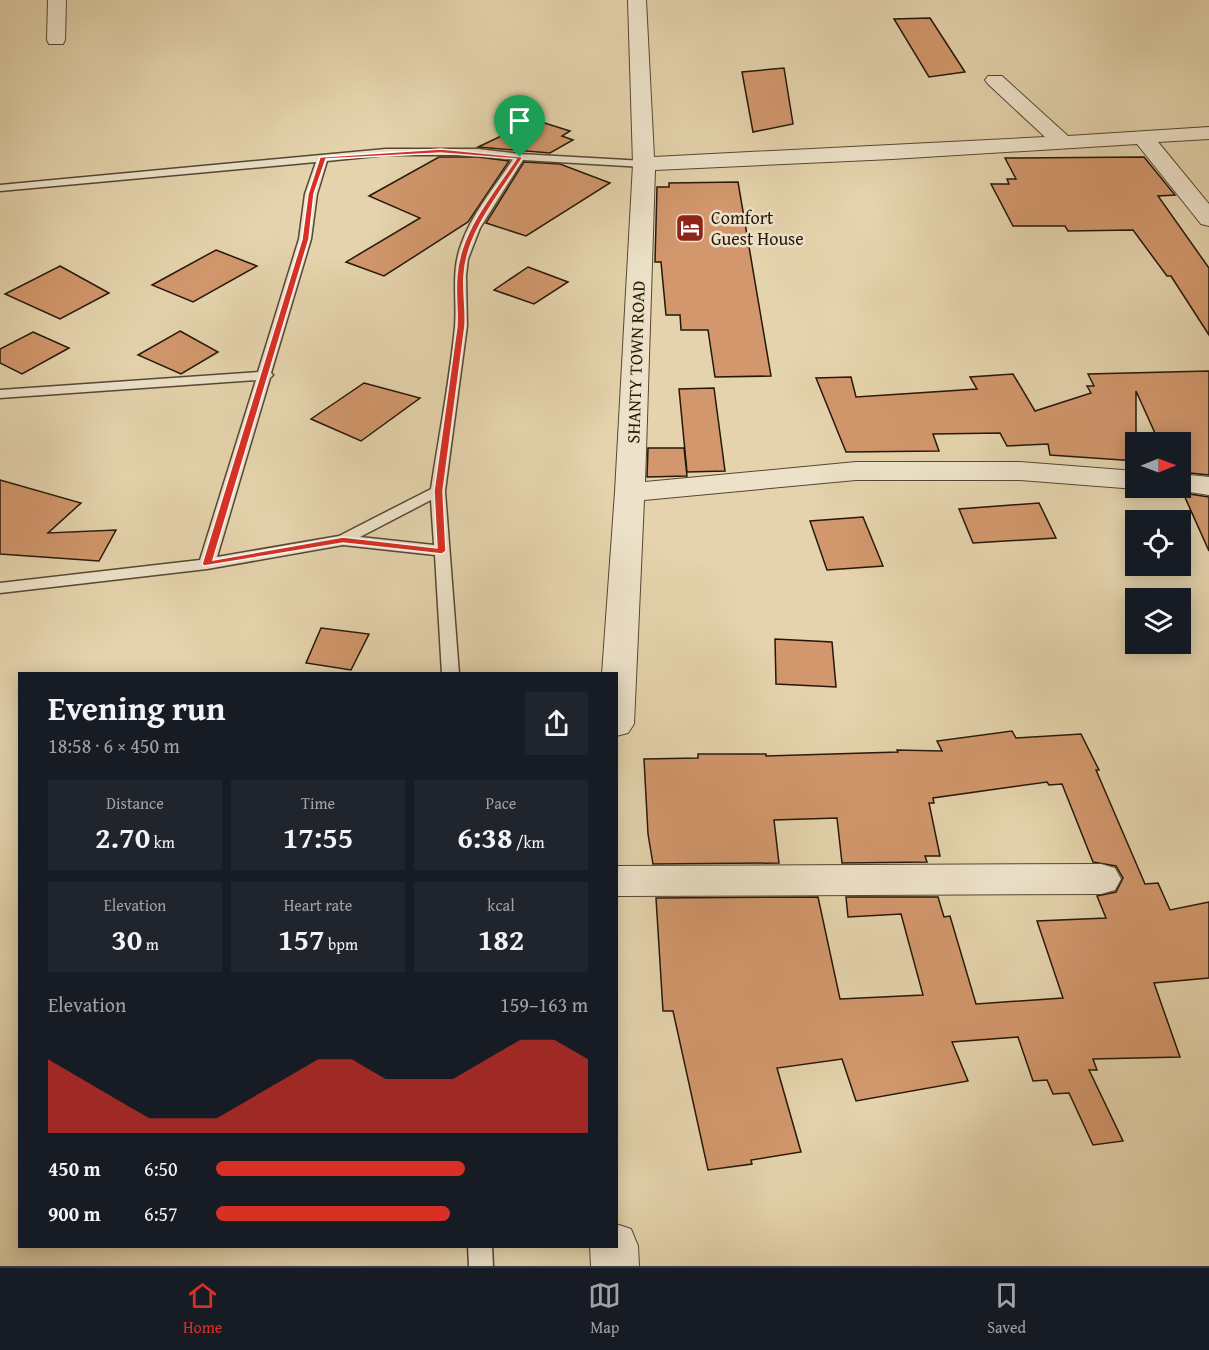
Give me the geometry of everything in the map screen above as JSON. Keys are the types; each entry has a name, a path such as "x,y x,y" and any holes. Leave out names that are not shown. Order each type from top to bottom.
{"street":[{"path":"56,40 57,0"},
{"name":"SHANTY TOWN ROAD","path":"618,691 630,492 644,164 637,0"},
{"path":"995,80 1063,142"},
{"path":"644,164 892,153 1209,132"},
{"path":"1142,136 1209,219"},
{"path":"630,492 868,471 1020,471 1125,479"},
{"path":"1191,484 1209,486"},
{"path":"618,881 1101,879"},
{"path":"614,1248 615,1266"}],"lane":[{"path":"0,188 323,157 441,151 644,164"},
{"path":"207,564 225,500 266,375 305,239 311,194 323,157"},
{"path":"451,672 438,491 461,326 460,276 463,257 471,233 520,157"},
{"path":"0,394 266,375"},
{"path":"343,540 438,491"},
{"path":"0,588 207,564 343,540 442,551"},
{"path":"480,1248 481,1266"}],"building":[{"path":"930,18 965,72 929,77 894,19"},
{"path":"784,68 793,124 753,132 742,72"},
{"path":"535,120 570,131 562,136 573,140 550,153 478,147"},
{"path":"439,157 478,157 509,161 468,222 384,276 346,262 420,218 369,196"},
{"path":"1144,157 1175,195 1158,196 1209,268 1209,335 1171,276 1167,276 1133,230 1068,231 1065,226 1013,226 991,184 1009,184 1007,179 1016,179 1005,158"},
{"path":"524,162 560,164 610,183 526,236 486,223"},
{"path":"738,182 771,376 715,377 708,330 681,330 680,315 666,315 661,262 655,262 657,187 669,187 669,183"},
{"path":"216,250 257,266 193,302 152,285"},
{"path":"60,266 109,293 60,319 5,294"},
{"path":"528,267 568,282 534,304 494,290"},
{"path":"180,331 218,352 181,374 138,355"},
{"path":"33,332 69,348 22,374 0,363 0,349"},
{"path":"1209,371 1209,475 1191,473 1191,432 1154,432 1136,391 1136,432 1125,432 1125,460 1050,455 1048,444 1007,446 1000,433 933,434 939,451 846,452 816,378 851,377 856,397 977,389 970,377 1013,374 1035,411 1091,393 1087,386 1094,386 1088,374"},
{"path":"364,383 420,398 361,441 311,419"},
{"path":"714,388 725,471 687,472 679,389"},
{"path":"648,448 684,448 687,476 647,477"},
{"path":"0,480 81,503 48,533 116,530 99,561 0,554"},
{"path":"1191,494 1209,497 1209,551 1191,510 1185,498 1191,498"},
{"path":"1039,503 1056,538 973,543 959,509"},
{"path":"863,517 883,566 827,570 810,521"},
{"path":"321,628 369,634 351,670 306,663"},
{"path":"775,639 832,642 836,687 776,684"},
{"path":"1012,731 1016,738 1081,734 1099,770 1096,770 1145,884 1158,883 1170,910 1209,902 1209,978 1154,983 1180,1057 1093,1059 1097,1070 1089,1070 1123,1141 1093,1145 1069,1093 1053,1094 1047,1080 1033,1081 1018,1037 952,1042 968,1081 856,1101 842,1059 777,1068 801,1152 751,1160 752,1164 708,1170 673,1011 663,1011 656,898 818,897 840,999 923,995 901,914 848,917 846,897 938,897 944,917 950,916 976,1004 1063,998 1037,921 1106,918 1097,896 1116,892 1123,878 1116,866 1093,862 1062,784 1049,785 1047,782 933,798 934,803 929,803 940,856 925,856 927,862 842,863 837,818 774,820 779,863 653,864 648,834 644,759 698,758 698,754 766,754 766,756 898,752 897,750 942,751 937,741"}],"place":[{"name":"Comfort Guest House","path":"690,228"}],"route":[{"path":"441,151 494,153 520,157 471,233 463,257 460,276 461,326 438,491 442,551 343,540 207,564 225,500 266,375 305,239 311,194 323,157 441,151"}]}
